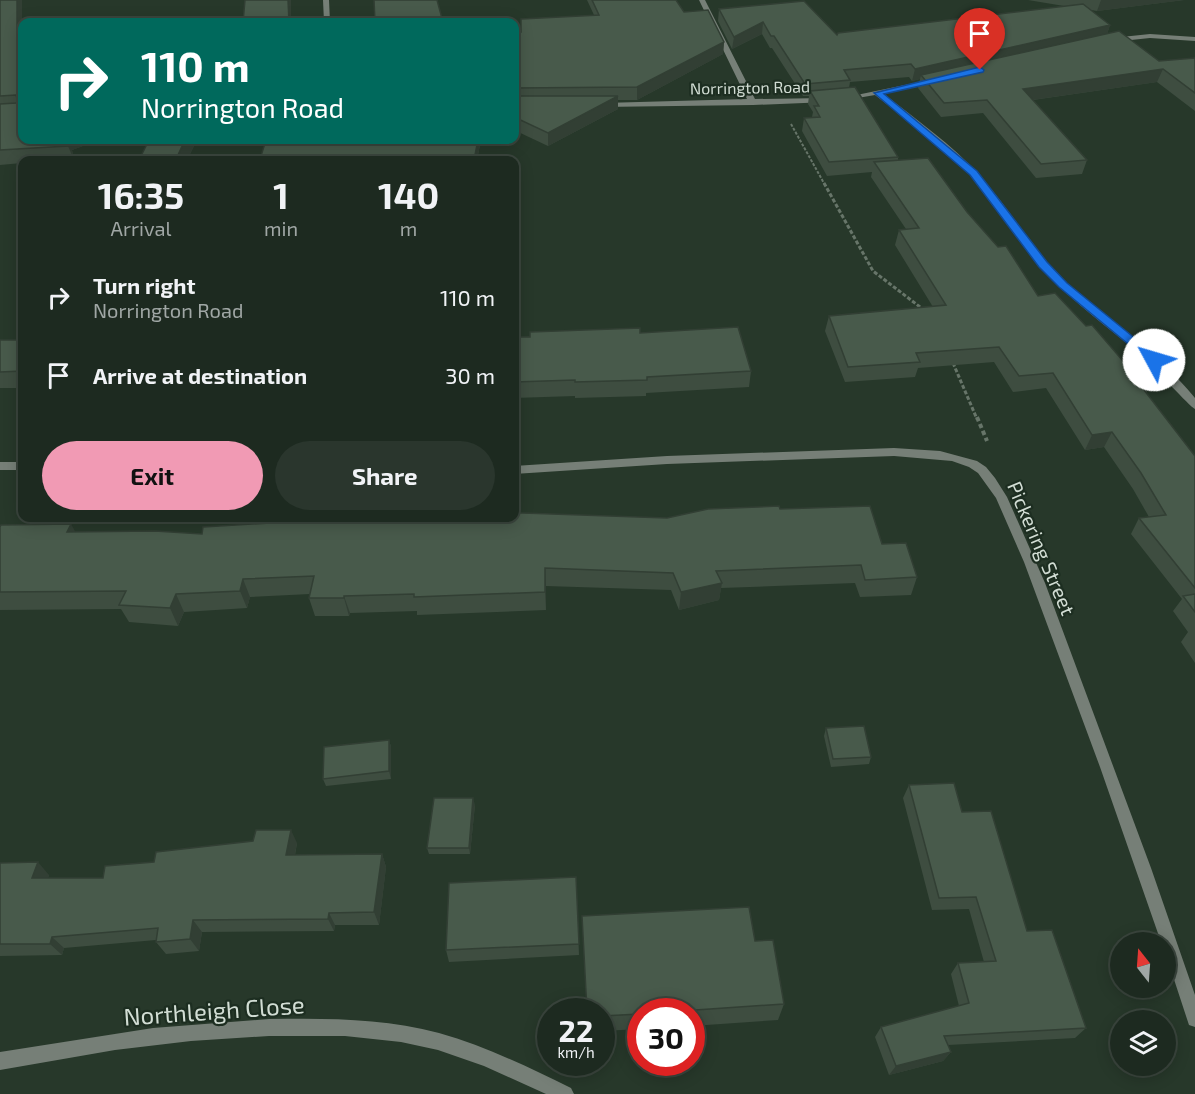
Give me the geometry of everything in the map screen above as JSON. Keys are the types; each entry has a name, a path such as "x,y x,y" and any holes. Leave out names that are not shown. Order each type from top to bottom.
{"street":[{"path":"326,0 327,18"},
{"path":"702,0 753,103"},
{"path":"1103,41 1150,36 1195,39"},
{"name":"Norrington Road","path":"598,105 753,103 835,99 878,93 941,79"},
{"path":"878,93 974,173 1043,264 1063,285 1154,360 1182,387 1195,405"},
{"name":"Pickering Street","path":"519,470 667,460 894,452 932,454 956,459 982,470 999,493 1034,571 1099,742 1195,1019"},
{"path":"0,466 18,466"},
{"name":"Northleigh Close","path":"0,1061 98,1043 181,1032 255,1026 354,1027 406,1034 455,1047 507,1067 565,1094"}],"path":[{"path":"779,102 873,271 925,311"},
{"path":"951,358 996,461 982,470"}],"building":[{"path":"0,0 17,0 18,101 16,95 0,96"},
{"path":"245,0 288,0 289,18 243,18"},
{"path":"374,0 437,0 442,18 375,18"},
{"path":"592,0 676,0 684,12 708,10 724,42 637,87 519,88 521,19 599,15"},
{"path":"804,1 837,35 838,33 1083,4 1110,25 915,69 911,64 844,70 850,80 805,84 763,22 734,37 719,9"},
{"path":"1119,31 1159,61 1195,58 1195,93 1163,69 1023,89 1087,160 1041,164 987,100 944,103 921,75"},
{"path":"855,87 898,157 829,162 804,118 820,117 814,106 819,106 810,91"},
{"path":"519,96 618,96 548,133 519,119"},
{"path":"18,101 18,144 68,144 68,146 0,150 0,104"},
{"path":"147,144 183,144 177,156 141,156"},
{"path":"265,144 477,144 475,156 261,156"},
{"path":"928,158 967,212 998,247 1006,246 1038,296 1055,293 1086,326 1092,325 1148,390 1144,390 1195,456 1195,588 1139,518 1166,515 1141,473 1112,432 1092,435 1053,373 1019,376 999,347 916,353 920,362 848,367 829,316 946,305 899,230 919,228 874,162"},
{"path":"738,327 751,371 647,377 647,380 519,382 519,337 530,337 530,332 640,328 640,333"},
{"path":"0,340 18,340 18,371 0,372"},
{"path":"870,506 882,544 906,543 917,577 865,580 861,565 716,571 722,583 681,592 673,573 545,568 545,592 309,598 314,576 243,579 240,591 176,594 170,608 119,605 126,591 0,592 1,525 71,524 67,532 155,531 202,534 203,527 287,522 519,522 519,513 667,518 708,509"},
{"path":"1195,594 1195,612 1183,596"},
{"path":"864,726 871,757 833,759 826,728"},
{"path":"389,740 389,771 323,779 324,747"},
{"path":"954,783 962,812 991,811 1027,931 1052,930 1086,1028 944,1036 951,1052 896,1066 881,1027 969,1003 958,963 996,961 976,897 939,898 909,785"},
{"path":"434,798 473,798 469,848 427,848"},
{"path":"256,830 291,830 286,855 382,854 374,912 329,913 328,919 193,920 190,939 156,942 158,928 52,937 50,944 0,944 0,863 38,862 32,878 103,878 105,866 154,862 156,852 253,841"},
{"path":"576,877 579,944 446,950 449,883"},
{"path":"749,907 755,941 773,940 784,1004 705,1009 705,998 627,998 627,1015 615,1015 615,998 586,998 582,916"}],"route":[{"path":"980,70 878,93 974,173 1043,264 1063,285 1154,360"}]}
